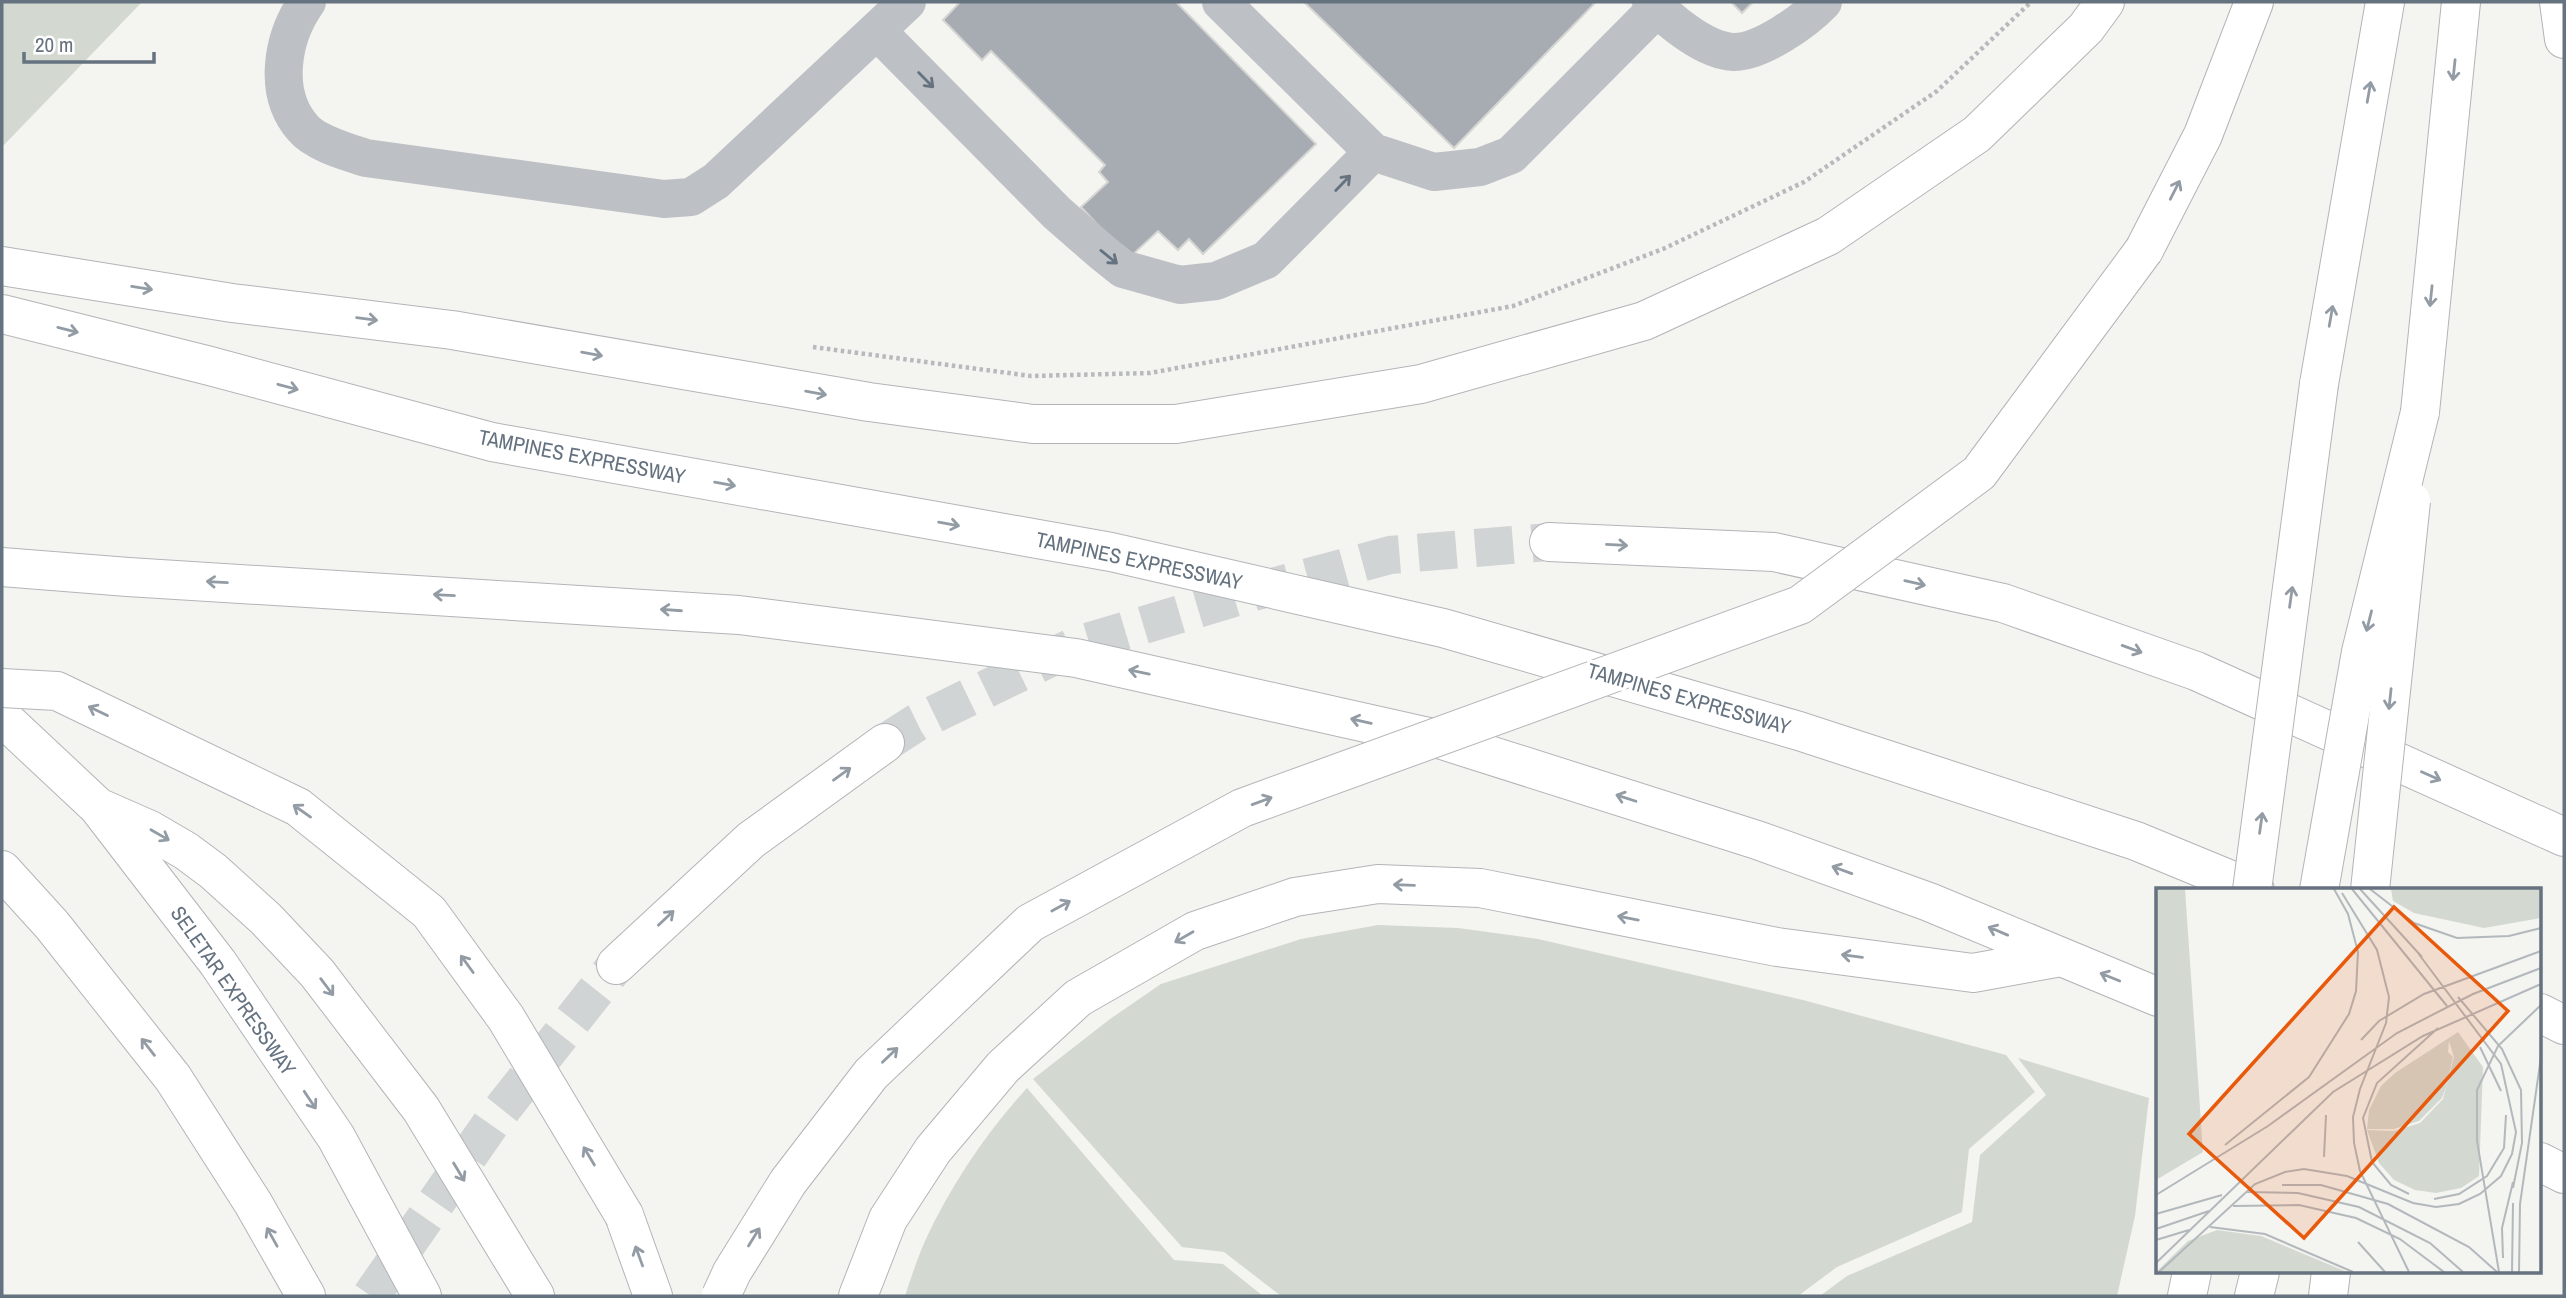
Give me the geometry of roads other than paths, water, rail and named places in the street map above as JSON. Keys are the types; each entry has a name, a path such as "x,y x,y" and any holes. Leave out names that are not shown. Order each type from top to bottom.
{"main road":[{"path":"2,266 232,303 452,330 883,404 1033,424 1176,424 1421,384 1644,321 1828,236 1978,134 2086,27 2105,2"},
{"path":"721,1296 732,1272 788,1182 871,1074 1030,923 1242,808 1800,604 1979,473 2144,250 2203,135 2253,2"},
{"path":"2253,888 2319,384 2385,2"},
{"path":"2370,888 2461,2"},
{"path":"2560,2 2564,39"},
{"name":"TAMPINES EXPRESSWAY","path":"2,314 210,366 492,442 1111,552 1443,628 1799,731 2136,841 2248,888"},
{"path":"2319,888 2361,652 2420,412"},
{"path":"1549,542 1774,552 2003,603 2196,671 2564,837"},
{"path":"2,567 739,615 1076,658 1442,740 1757,840 1929,902 2156,996"},
{"path":"2,688 57,691 298,807 429,912 506,1018 624,1215 653,1296"},
{"name":"SELETAR EXPRESSWAY","path":"2,717 98,807 218,963 335,1137 422,1296"},
{"path":"617,965 751,840 885,743"},
{"path":"98,807 150,830 187,851 214,871 267,919 317,973 421,1109 535,1296"},
{"path":"2,870 52,925 173,1078 253,1203 306,1296"},
{"path":"858,1296 888,1219 933,1150 1003,1067 1022,1049 1079,998 1195,931 1295,897 1378,884 1480,888 1777,947 1973,973 2061,957"},
{"path":"2542,1014 2564,1025"},
{"path":"2542,1162 2564,1174"},
{"path":"2187,1296 2192,1274"},
{"path":"2254,1296 2260,1274"},
{"path":"2328,1296 2331,1274"}],"lane":[{"path":"306,2 292,27 284,62 285,98 303,129 332,146 366,158 664,199 691,197 716,181 907,2"},
{"path":"1222,2 1373,152 1434,172 1480,167 1511,155 1654,5 1703,43 1734,52 1768,42 1811,14 1823,2"},
{"path":"878,32 1057,213 1103,253 1124,269 1180,285 1216,281 1266,260 1373,152"}],"tunnel":[{"path":"885,743 916,723 1077,645 1390,555 1549,542"},
{"path":"371,1296 492,1122 616,965"}]}
